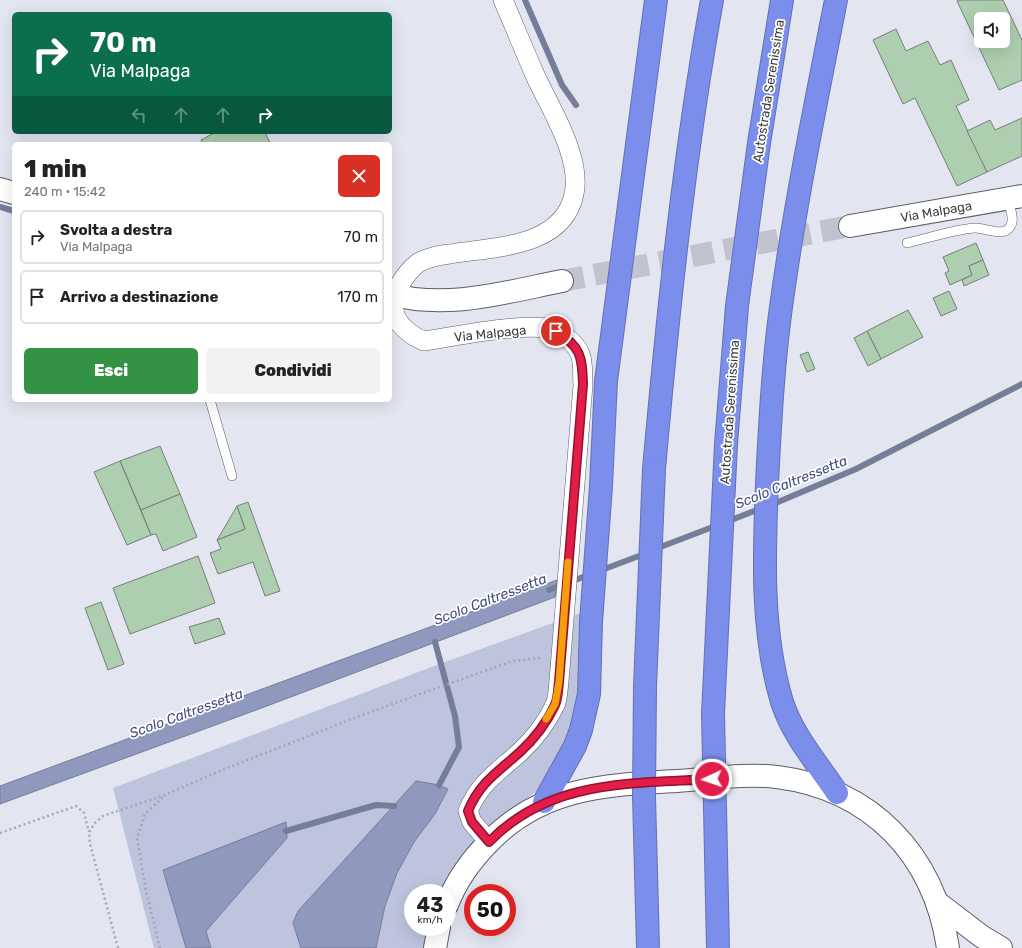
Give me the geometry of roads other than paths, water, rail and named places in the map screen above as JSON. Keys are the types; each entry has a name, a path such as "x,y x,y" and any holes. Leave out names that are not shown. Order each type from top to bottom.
{"highway":[{"path":"544,802 575,746 582,725 589,694 591,622 597,545 606,381 656,0"},
{"path":"648,948 644,796 645,687 654,468 668,307 689,148 712,0"},
{"name":"Autostrada Serenissima","path":"718,948 714,714 726,444 737,306 759,143 782,0"},
{"path":"836,0 802,180 781,308 770,437 764,546 768,621 776,678 783,705 802,742 837,793"}],"main road":[{"path":"0,189 12,192"},
{"name":"Via Malpaga","path":"850,226 1014,197"},
{"path":"393,295 434,301 454,300 562,281"},
{"path":"456,887 463,873 499,832 520,815 544,802 598,787 625,784 776,777 821,786 837,793 859,805 880,820 899,838 921,869 938,903 948,948"},
{"path":"938,903 981,936 1001,948"},
{"path":"434,948 437,936"}],"street":[{"name":"Via Malpaga","path":"489,842 472,822 468,811 475,795 492,776 521,751 542,725 555,704 559,682 583,384 582,363 580,354 576,347 563,336 548,328 506,330 424,340 417,338 399,322 393,311 393,295 403,280 418,264 436,256 524,243 544,233 556,224 568,210 574,194 576,179 574,164 563,135 503,0"}],"lane":[{"path":"907,243 974,228 999,232 1007,230 1012,225 1014,197"},
{"path":"211,402 232,476"}],"waterway":[{"path":"525,0 562,85 576,105"},
{"path":"0,207 12,210"},
{"name":"Scolo Caltressetta","path":"771,505 856,469 1022,384"},
{"name":"Scolo Caltressetta","path":"726,522 762,508"},
{"name":"Scolo Caltressetta","path":"655,549 718,525"},
{"name":"Scolo Caltressetta","path":"599,571 647,553"},
{"name":"Scolo Caltressetta","path":"549,590 591,574"},
{"path":"435,642 455,716 459,747 439,785"},
{"path":"286,831 376,805 394,806"}],"tunnel":[{"path":"562,281 850,226"}]}
